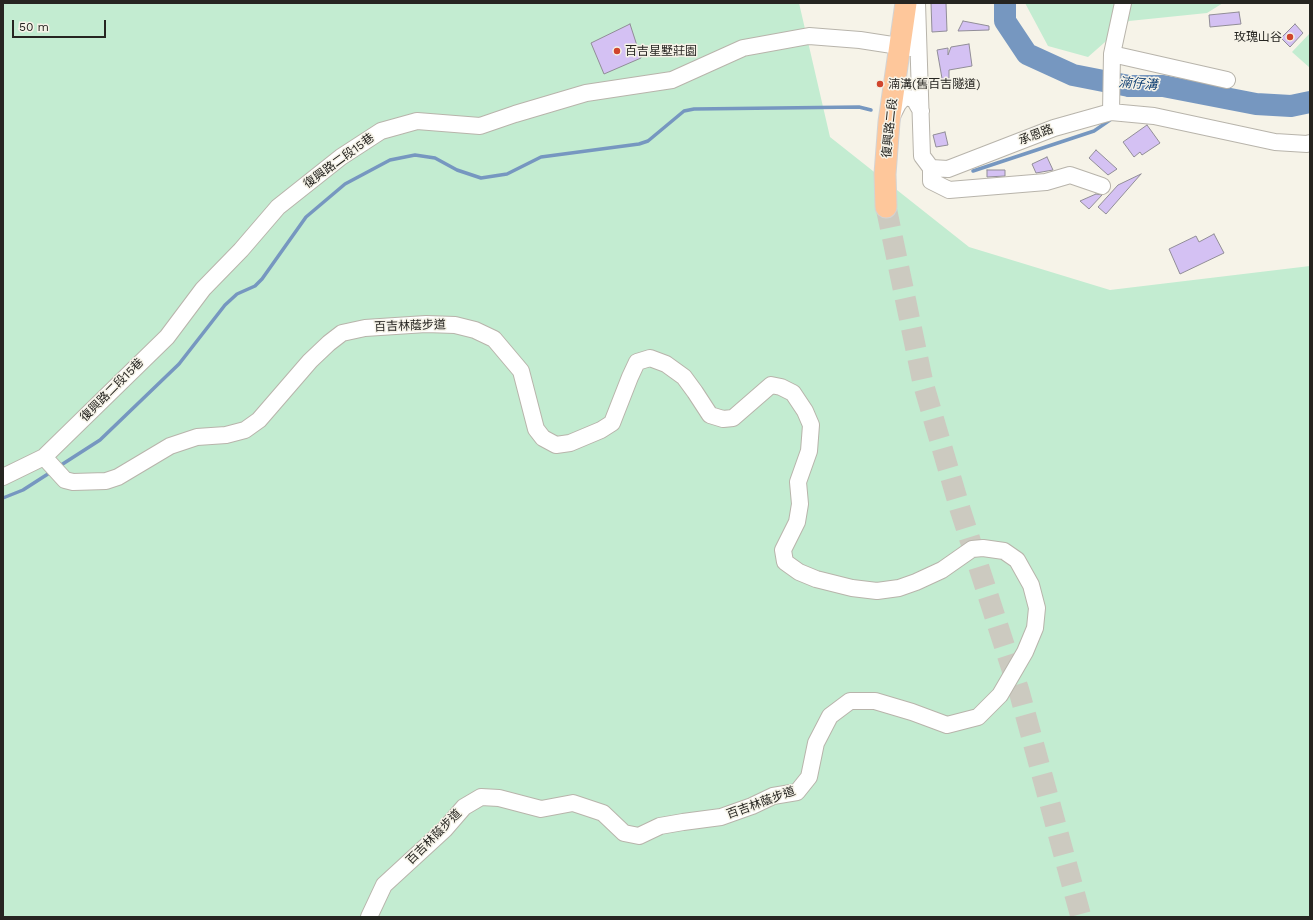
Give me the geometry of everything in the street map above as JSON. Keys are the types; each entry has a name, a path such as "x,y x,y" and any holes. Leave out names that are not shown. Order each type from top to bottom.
{"main road":[{"name":"復興路二段","path":"886,207 885,174 889,122 909,47 906,3"}],"street":[{"path":"917,3 909,47 921,111 922,156 931,168 931,181 949,190 1046,182 1070,175 1102,186"},
{"path":"1111,112 1112,54 1123,3"},
{"name":"復興路二段15巷","path":"3,477 44,457 167,337 203,289 241,250 278,207 341,157 381,131 417,121 480,126 586,93 672,80 744,48 809,36 909,47"},
{"path":"1112,54 1227,80"},
{"path":"889,122 898,104 904,97 914,99 921,111"},
{"name":"承恩路","path":"931,168 948,169 1054,128 1111,112 1154,116 1275,142 1310,143"},
{"name":"百吉林蔭步道","path":"44,457 65,480 73,482 106,482 118,477 170,446 198,437 226,435 245,430 259,420 310,361 329,342 342,333 365,328 418,324 455,325 475,330 494,339 521,371 536,429 543,438 556,445 570,442 601,430 612,423 637,362 650,358 666,364 684,377 710,415 723,420 733,418 771,385 793,393 805,411 810,426 809,451 798,482 800,504 797,522 783,550 785,562 799,572 816,579 852,588 877,591 899,588 916,582 942,570 972,549 983,548 1004,551 1017,560 1031,585 1037,608 1035,628 1025,652 1000,695 978,717 947,725 912,712 875,701 850,701 830,716 816,743 809,777 797,792 772,796 752,806 721,817 660,826 639,836 624,833 603,813 572,804 541,809 499,798 481,797 464,807 445,829 384,885 368,917"}],"green space":[{"path":"3,3 799,3 830,137 969,247 1110,290 1310,266 1310,917 3,917"},
{"path":"1025,3 1223,3 1207,13 1129,21 1088,57 1048,46"},
{"path":"1310,33 1310,68 1292,52"}],"building":[{"path":"931,3 946,3 947,31 932,32"},
{"path":"1239,12 1241,24 1210,27 1209,15"},
{"path":"963,21 989,26 989,30 958,31"},
{"name":"百吉星墅莊園","path":"630,24 641,58 604,74 591,43"},
{"path":"1295,24 1303,33 1290,47 1281,38"},
{"path":"969,44 972,66 949,70 949,84 943,84 937,50 948,48 948,55 951,47"},
{"path":"1147,125 1160,143 1142,155 1140,152 1134,157 1123,142"},
{"path":"945,132 948,145 936,147 933,135"},
{"path":"1096,150 1117,169 1108,175 1089,158"},
{"path":"1047,157 1053,170 1036,173 1032,164"},
{"path":"987,170 1005,170 1005,176 987,177"},
{"path":"1141,174 1106,214 1098,207 1118,185"},
{"path":"1096,194 1102,195 1089,209 1080,201"},
{"path":"1214,234 1224,253 1180,274 1169,249 1196,236 1199,242"}],"waterway":[{"name":"湳仔溝","path":"1005,3 1005,21 1027,54 1073,75 1129,86 1163,86 1256,104 1291,106 1310,102"},
{"path":"1127,95 1129,86"},
{"path":"58,467 100,440 179,364 225,305 237,294 255,286 262,279 306,217 345,184 390,160 415,155 435,158 457,170 481,178 507,174 541,157 639,144 648,141 684,111 694,109 859,107 871,110"},
{"path":"973,171 1094,131 1110,120"},
{"path":"3,498 23,490 51,472"}],"tunnel":[{"path":"886,207 923,383 960,509 1019,691 1081,917"}],"place":[{"name":"玫瑰山谷","path":"1290,37"},
{"name":"百吉星墅莊園","path":"617,51"},
{"name":"湳溝(舊百吉隧道)","path":"880,84"}]}
